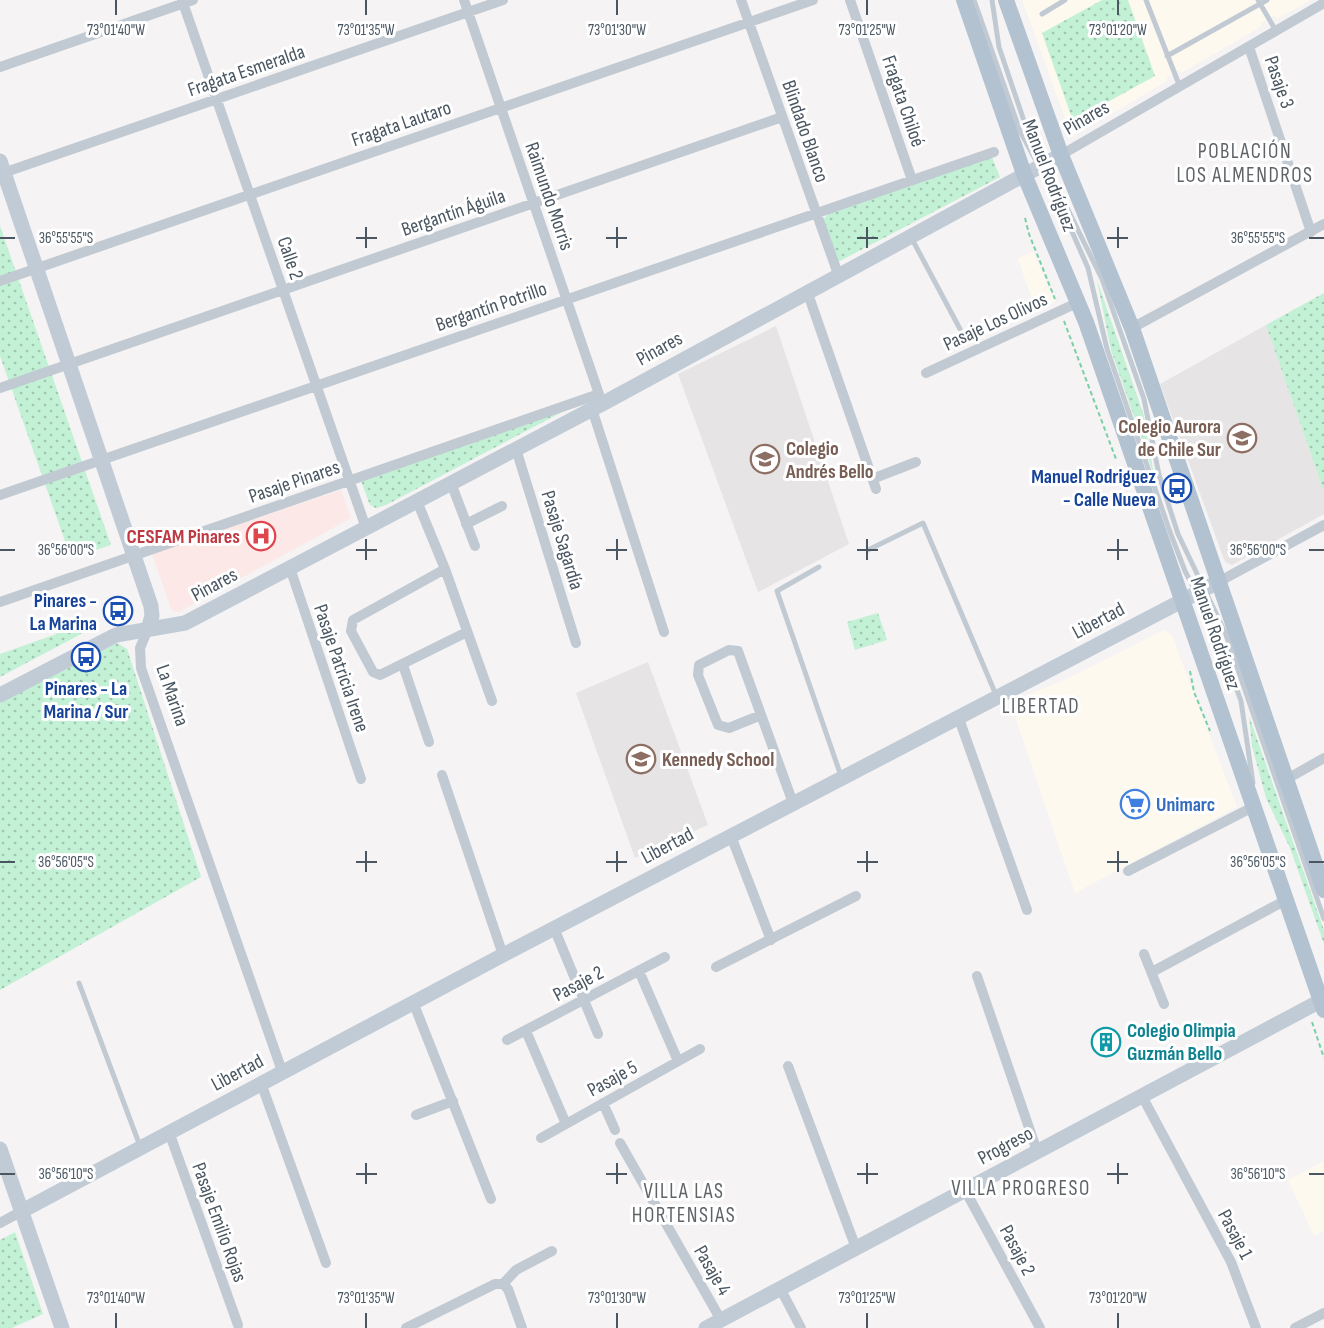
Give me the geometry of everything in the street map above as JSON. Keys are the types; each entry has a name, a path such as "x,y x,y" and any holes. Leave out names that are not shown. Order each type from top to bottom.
{"main road":[{"name":"Manuel Rodríguez","path":"964,0 1036,168 1079,302 1194,594 1253,807 1320,1005"},
{"name":"Manuel Rodríguez","path":"1006,0 1061,155 1132,328 1324,890"}],"street":[{"name":"Raimundo Morris","path":"464,0 567,299 664,632"},
{"name":"Fragata Esmeralda","path":"1,169 217,99 503,0"},
{"name":"Blindado Blanco","path":"741,0 838,274"},
{"name":"Fragata Lautaro","path":"0,281 813,0"},
{"name":"Fragata Chiloé","path":"850,0 912,180"},
{"path":"0,67 186,1"},
{"name":"Calle 2","path":"186,1 217,99 366,528"},
{"name":"Pinares","path":"0,695 106,638 148,628 185,623 516,449 598,402 1061,155 1324,3"},
{"name":"Pasaje 3","path":"1249,47 1311,232"},
{"name":"Bergantín Águila","path":"0,388 782,117"},
{"name":"Bergantín Potrillo","path":"0,495 993,152"},
{"name":"La Marina","path":"1,169 151,606 152,616 140,648 141,668 282,1071"},
{"path":"1132,328 1324,224"},
{"path":"807,291 874,484 916,462"},
{"name":"Pasaje Los Olivos","path":"926,373 1079,302"},
{"name":"Pasaje Pinares","path":"0,602 349,481 598,402"},
{"name":"Pasaje Sagardía","path":"516,449 576,643"},
{"path":"451,483 475,546"},
{"path":"417,501 445,569 492,701"},
{"path":"466,524 502,506"},
{"name":"Libertad","path":"0,1223 282,1071 1324,525"},
{"name":"Pasaje Patricia Irene","path":"290,568 361,779"},
{"path":"445,569 354,620 350,625 351,631 375,674 382,675 467,632"},
{"path":"761,715 729,728 718,725 698,675 699,665 729,650 738,651 793,803"},
{"path":"403,665 429,742"},
{"path":"958,716 1027,910"},
{"path":"1287,779 1324,758"},
{"path":"442,775 503,955"},
{"path":"1128,871 1253,807"},
{"path":"731,836 771,940"},
{"path":"716,967 855,896"},
{"path":"1152,972 1286,900"},
{"path":"554,928 598,1034"},
{"path":"1144,954 1164,1004"},
{"name":"Pasaje 2","path":"507,1040 665,957"},
{"path":"639,971 678,1061"},
{"path":"976,976 1037,1151"},
{"path":"413,1002 492,1199"},
{"name":"Progreso","path":"706,1328 1037,1151 1320,1005"},
{"path":"526,1031 566,1124"},
{"name":"Pasaje 5","path":"541,1138 700,1049"},
{"path":"788,1066 856,1248"},
{"path":"261,1083 326,1263"},
{"name":"Pasaje 1","path":"1142,1096 1231,1262 1256,1328"},
{"path":"416,1115 453,1101"},
{"path":"603,1103 615,1130"},
{"name":"Pasaje Emilio Rojas","path":"169,1132 238,1325"},
{"name":"Pasaje 4","path":"620,1143 721,1320"},
{"path":"0,1149 62,1328"},
{"name":"Pasaje 2","path":"965,1190 1040,1328"},
{"path":"503,1284 516,1270 552,1251"},
{"path":"406,1328 495,1284 503,1284 508,1289 522,1328"},
{"path":"780,1288 801,1328"},
{"path":"1295,1328 1324,1312"}],"lane":[{"path":"974,0 1015,117 1036,168 1058,202 1088,268 1107,349 1178,554 1194,594 1227,639 1324,919"},
{"path":"992,0 1003,59 1026,125 1036,168 1083,236 1108,295 1144,399 1164,490 1186,554 1194,594"},
{"path":"1042,14 1065,0"},
{"path":"1146,0 1180,87"},
{"path":"1167,56 1259,2 1267,0"},
{"path":"1259,2 1276,31"},
{"path":"910,235 960,329"},
{"path":"868,550 923,523 997,696"},
{"path":"819,567 777,591 842,778"},
{"path":"79,983 140,1148"}],"path":[{"path":"1024,213 1029,234 1119,465"},
{"path":"1187,661 1194,692 1212,735"},
{"path":"1320,1005 1324,1058"}],"shaded area":[{"path":"1022,0 1310,0 1277,19 1274,15 1261,23 1262,26 1181,73 1179,70 1173,73 1167,77 1167,81 1072,137"},
{"path":"1033,251 1055,302 1036,311 1018,259"},
{"name":"Colegio Aurora de Chile Sur","path":"1266,325 1324,492 1324,514 1232,565 1225,562 1160,384"},
{"name":"Colegio Andrés Bello","path":"776,326 849,544 758,592 678,374"},
{"name":"CESFAM Pinares","path":"341,490 351,518 179,612 172,611 152,554"},
{"path":"1164,630 1172,636 1237,807 1075,893 1010,702 1067,679"},
{"name":"Kennedy School","path":"648,662 708,825 635,858 576,693"},
{"path":"1324,1161 1324,1231 1314,1236 1288,1180"}],"green space":[{"path":"1102,0 1128,0 1155,76 1073,121 1042,33"},
{"path":"992,157 1000,177 836,263 823,220 829,213"},
{"path":"0,226 111,545 71,558 0,356"},
{"path":"1097,280 1144,416 1154,475 1111,350"},
{"path":"1324,293 1324,492 1266,325"},
{"path":"566,410 386,505 376,508 370,505 361,481"},
{"path":"878,613 887,640 855,650 847,622"},
{"path":"79,626 81,634 0,677 0,654"},
{"path":"117,643 127,649 201,877 0,990 0,703"},
{"path":"1249,716 1324,930 1324,944 1290,848 1266,798 1252,746"},
{"path":"15,1232 43,1314 12,1328 0,1328 0,1240"}],"place":[{"name":"Colegio Aurora de Chile Sur","path":"1242,438"},
{"name":"Colegio Andrés Bello","path":"765,459"},
{"name":"Manuel Rodriguez - Calle Nueva","path":"1177,488"},
{"name":"CESFAM Pinares","path":"261,536"},
{"name":"Pinares - La Marina","path":"118,611"},
{"name":"Pinares - La Marina / Sur","path":"86,657"},
{"name":"Kennedy School","path":"641,759"},
{"name":"Unimarc","path":"1135,804"},
{"name":"Colegio Olimpia Guzmán Bello","path":"1106,1042"}],"district":[{"name":"POBLACIÓN LOS ALMENDROS","path":"1245,163"},
{"name":"LIBERTAD","path":"1041,706"},
{"name":"VILLA PROGRESO","path":"1021,1188"},
{"name":"VILLA LAS HORTENSIAS","path":"684,1203"}]}
